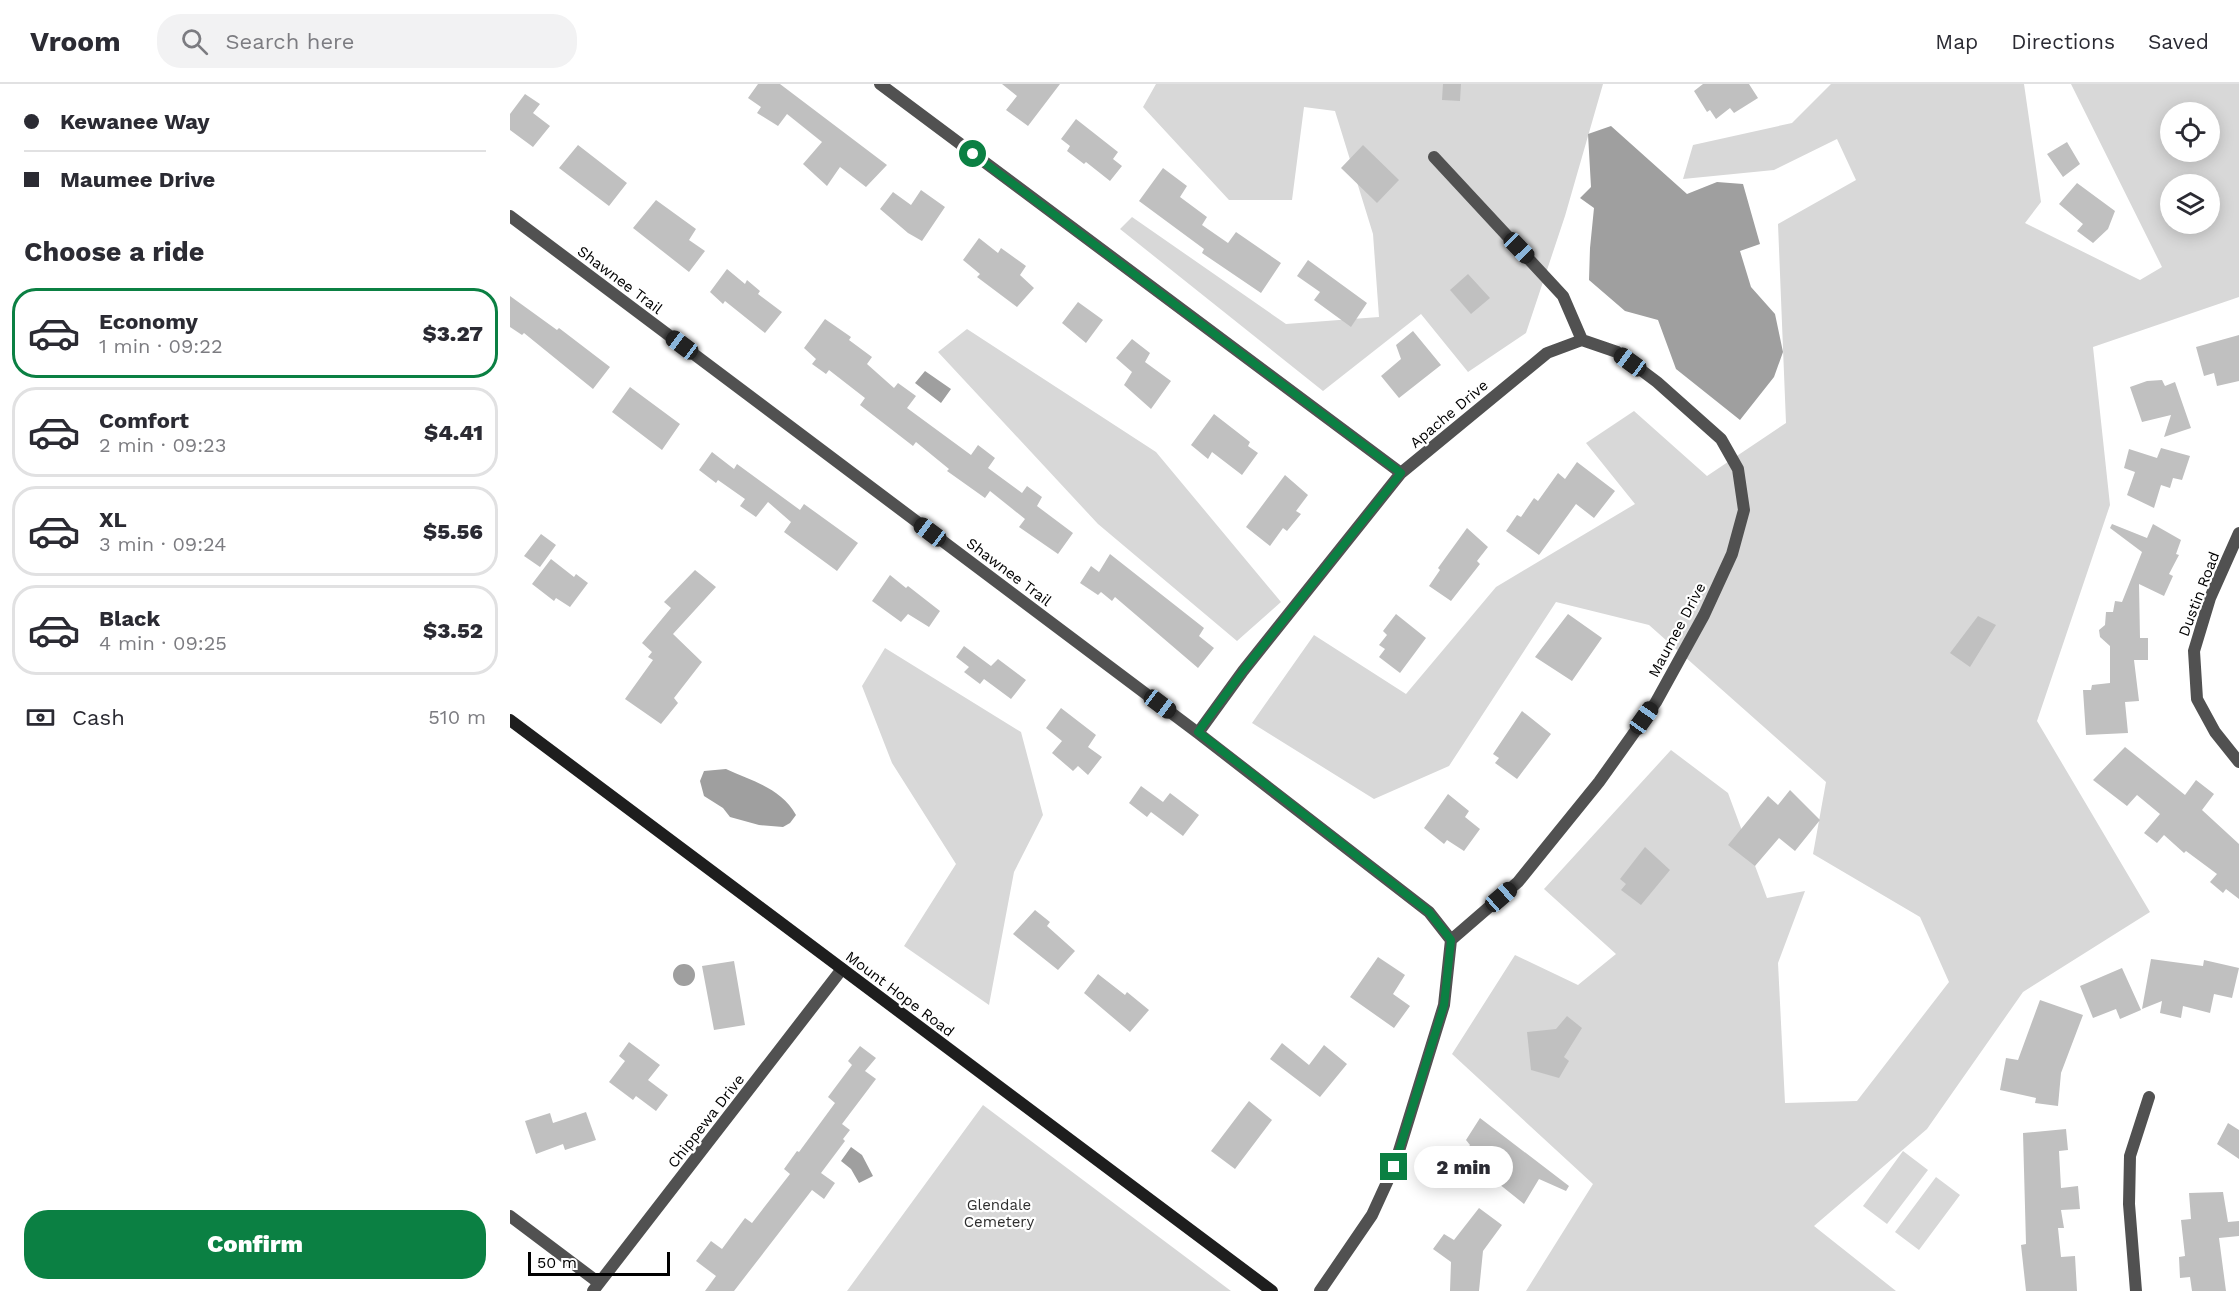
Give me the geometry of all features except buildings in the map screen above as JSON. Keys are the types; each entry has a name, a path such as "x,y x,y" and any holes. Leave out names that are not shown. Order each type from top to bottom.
{"street":[{"path":"880,84 1401,473"},
{"path":"1434,157 1563,297 1582,340"},
{"name":"Shawnee Trail","path":"510,216 1198,732 1429,912 1451,940"},
{"name":"Apache Drive","path":"1198,732 1243,671 1401,473 1547,353 1582,340"},
{"name":"Maumee Drive","path":"1451,940 1518,882 1599,782 1656,702 1704,615 1732,554 1744,510 1738,469 1721,439 1657,382 1617,352 1582,340"},
{"name":"Dustin Road","path":"2239,533 2210,598 2194,651 2198,699 2215,732 2239,762"},
{"name":"Mount Hope Road","path":"510,720 1272,1291"},
{"path":"1320,1291 1372,1215 1394,1167 1444,1005 1451,940"},
{"name":"Chippewa Drive","path":"596,1287 842,969"},
{"path":"2136,1291 2129,1204 2130,1156 2149,1097"},
{"path":"510,1216 596,1287"}],"green space":[{"path":"1156,84 1603,84 1565,216 1526,333 1468,372 1421,314 1323,391 1120,229 1132,217 1286,324 1379,317 1373,234 1335,111 1304,107 1292,200 1229,200 1143,107"},
{"path":"1831,84 2024,84 2041,202 2025,223 2140,280 2162,267 2071,84 2239,84 2239,297 2093,347 2110,505 2037,721 2150,912 2023,992 1927,1129 1814,1226 1896,1291 1526,1291 1593,1184 1452,1054 1515,955 1578,985 1616,954 1544,889 1671,750 1728,793 1767,898 1805,891 1778,963 1785,1103 1857,1101 1949,982 1920,917 1813,854 1826,782 1649,625 1556,602 1449,766 1374,799 1252,723 1314,635 1406,694 1496,587 1635,504 1586,443 1634,411 1707,476 1786,423 1778,224 1856,180 1837,139 1774,170 1683,179 1693,145 1792,123"},
{"path":"967,329 1156,452 1281,602 1237,641 1098,524 938,352"},
{"path":"885,648 1021,732 1043,815 1014,872 989,1005 904,946 956,864 892,763 862,686"},
{"name":"Glendale Cemetery","path":"983,1105 1231,1291 847,1291"},
{"path":"1903,1151 1928,1170 1887,1224 1863,1206"},
{"path":"1936,1177 1960,1195 1919,1250 1895,1232"}],"shaded area":[{"path":"1611,126 1687,194 1717,182 1743,184 1760,244 1740,251 1751,287 1775,314 1783,352 1774,377 1740,420 1676,369 1658,320 1625,311 1589,280 1594,208 1580,198 1591,187 1588,134"},
{"path":"925,371 951,389 941,403 915,383"},
{"path":"726,769 774,792 790,806 796,815 790,823 783,827 759,825 730,817 723,808 704,796 700,781 704,771"},
{"path":"684,964 694,971 695,975 688,985 684,986 674,979 673,975 680,965"},
{"path":"851,1147 862,1155 873,1176 859,1183 851,1169 841,1161"}],"route":[{"path":"973,154 1401,473 1243,671 1198,732 1429,912 1451,940 1444,1005 1394,1167"}]}
